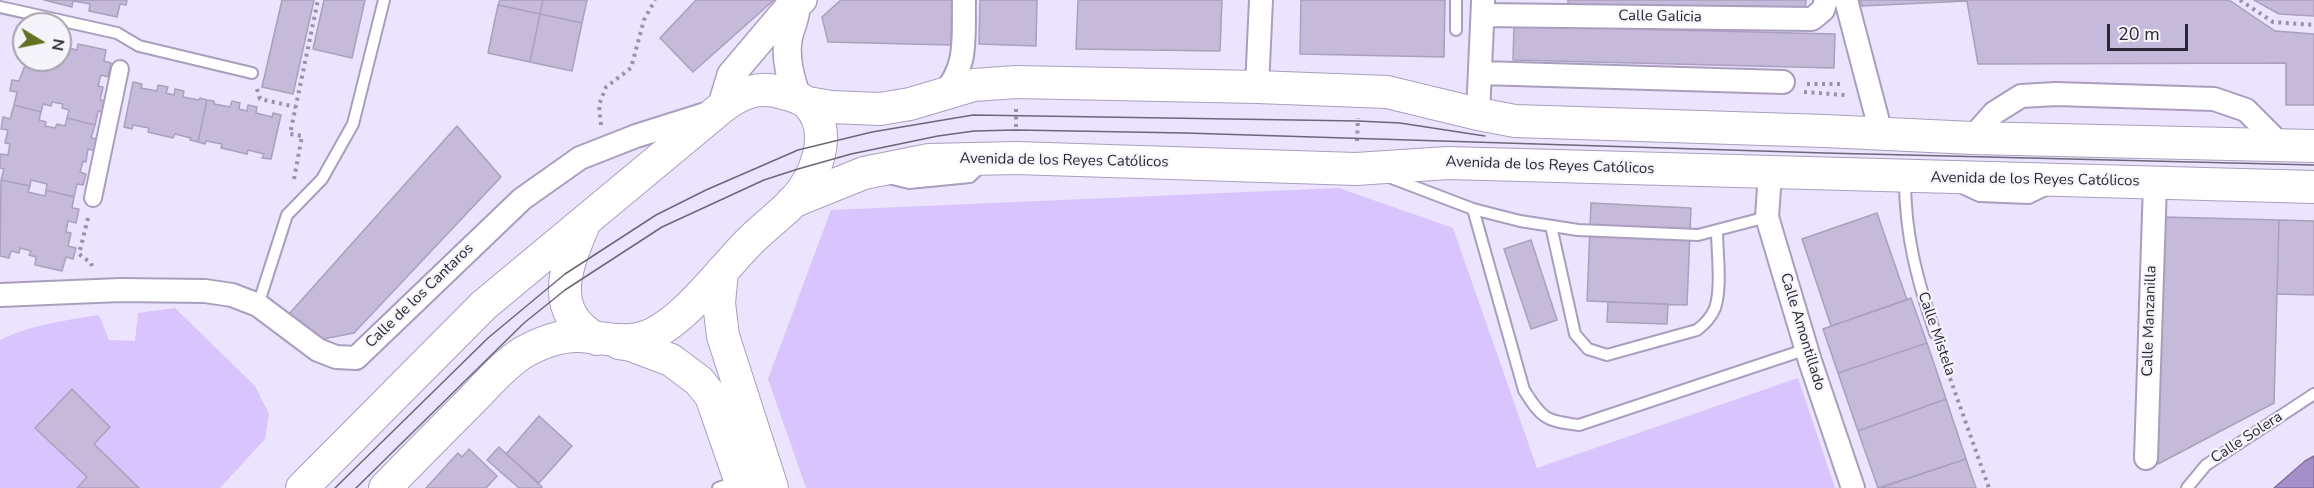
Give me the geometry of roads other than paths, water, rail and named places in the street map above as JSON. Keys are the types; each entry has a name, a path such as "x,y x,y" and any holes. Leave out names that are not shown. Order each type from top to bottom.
{"main road":[{"path":"302,488 484,305 587,217 718,109 741,93 775,90 831,107 880,109 910,104 974,85 1016,82 1257,87 1388,92 1515,121 1972,138 2314,146"},
{"path":"587,217 568,262 565,290 569,308 579,325 587,333 603,340 636,340 647,337 668,325 690,306 807,184 817,163 821,143 816,118 802,100"},
{"name":"Avenida de los Reyes Católicos","path":"792,202 864,173 929,160 1003,158 1361,169 1448,163 2314,187"},
{"path":"722,271 719,303 723,336 772,488"},
{"path":"385,488 498,374 522,353 562,337 580,336 631,345 670,360 699,381 711,396 734,485"}],"street":[{"path":"942,95 952,85 959,72 963,53 964,0"},
{"path":"1257,87 1261,0"},
{"name":"Calle Galicia","path":"1483,7 1812,19 1823,10 1827,0"},
{"path":"1846,0 1881,133"},
{"path":"800,3 789,39 788,62 802,100"},
{"path":"718,109 731,75 786,10 800,3"},
{"path":"1478,114 1483,7"},
{"path":"93,198 120,69"},
{"path":"1481,73 1783,82"},
{"path":"1972,138 1994,113 2021,96 2056,94 2214,99 2246,110 2282,146"},
{"name":"Calle de los Cantaros","path":"0,295 96,291 205,291 232,295 258,304 318,350 336,357 356,358 522,199 580,158 636,136 718,109"},
{"name":"Calle Amontillado","path":"1770,172 1767,217 1807,350 1853,488"},
{"name":"Calle Manzanilla","path":"2146,458 2155,183"}],"lane":[{"path":"258,304 287,215 322,179 353,123 384,0"},
{"path":"1456,0 1456,30"},
{"path":"0,7 117,33 139,46 252,73"},
{"path":"1361,169 1473,209 1578,231 1698,235 1767,217"},
{"name":"Calle Mistela","path":"1905,176 1905,213 1914,268 1935,333"},
{"path":"1473,209 1524,390 1538,412 1555,422 1579,425 1807,350"},
{"path":"1551,226 1575,334 1588,349 1607,355 1697,330 1709,320 1716,306 1718,290 1717,230"},
{"name":"Calle Solera","path":"2187,488 2206,465 2314,394"}],"tram line":[{"path":"335,488 488,338 565,274 656,215 706,190 798,150 872,132 973,115 1358,121 1400,123 1485,136"},
{"path":"356,488 524,323 565,290 662,227 764,180 851,154 938,136 974,131 1016,130 1185,133 1825,153 2314,165"}]}
